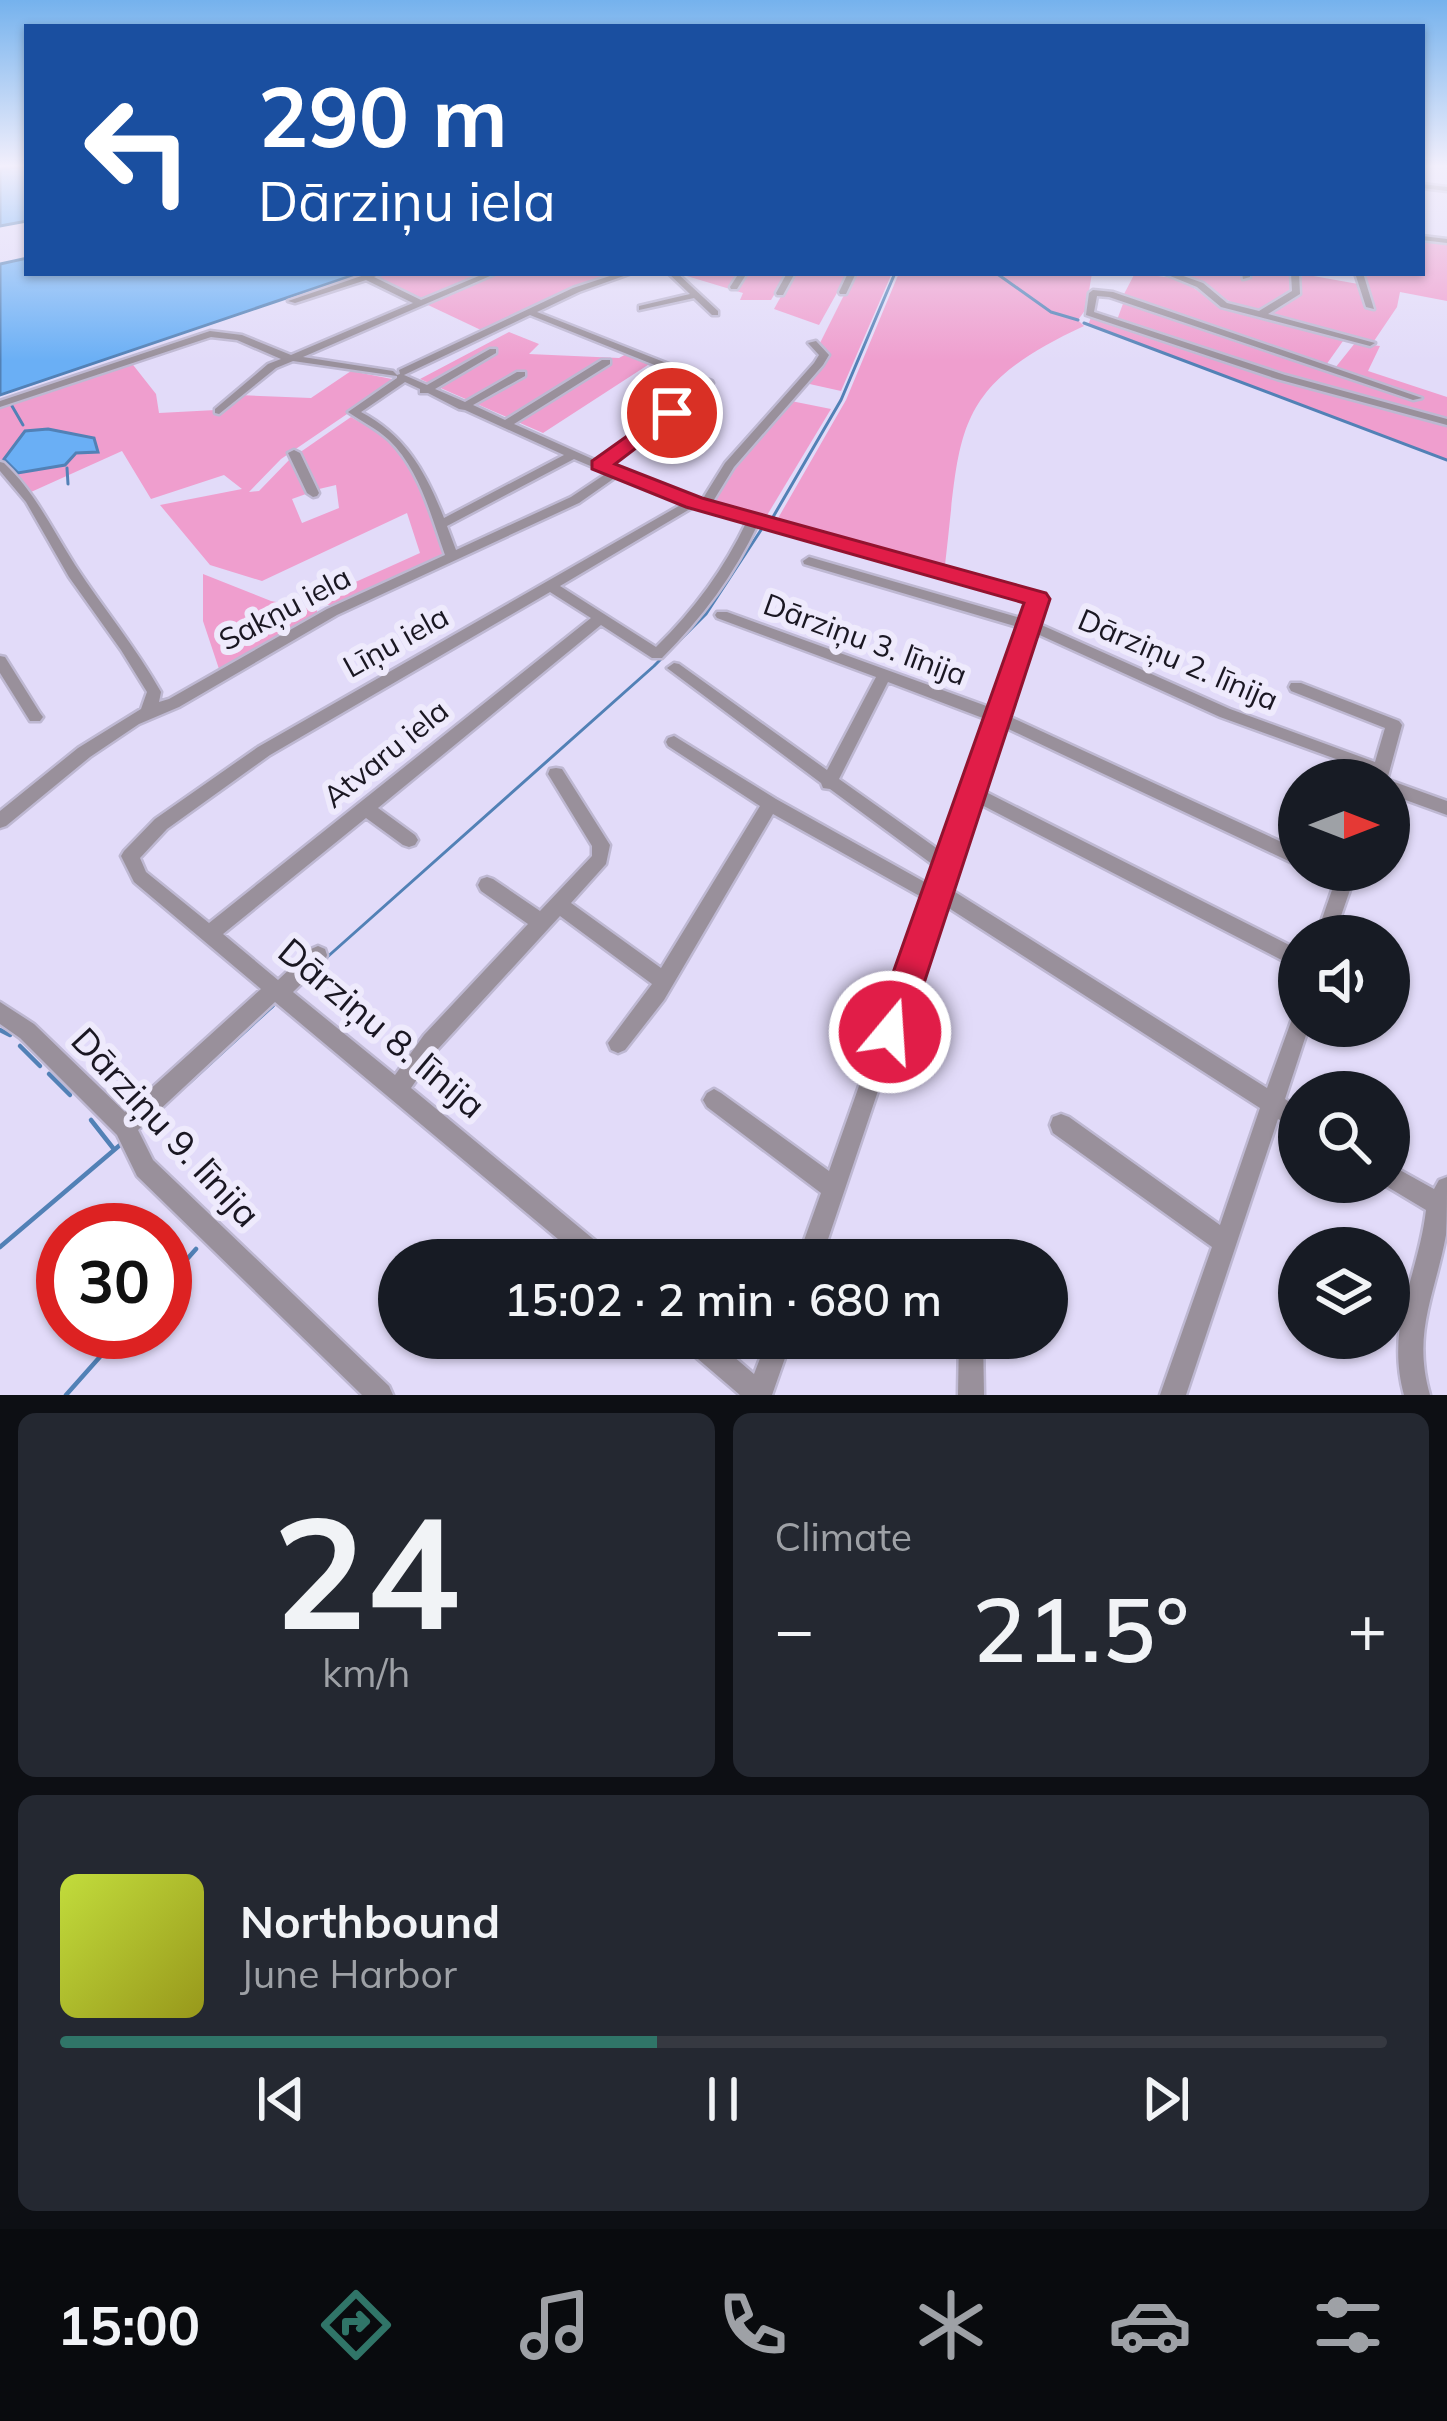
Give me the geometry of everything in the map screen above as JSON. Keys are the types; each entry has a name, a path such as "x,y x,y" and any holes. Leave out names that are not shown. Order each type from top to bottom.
{"street":[{"path":"292,302 370,276"},
{"path":"375,276 422,304"},
{"path":"219,411 242,386 291,357 486,276"},
{"path":"452,556 423,474 406,449 353,412 400,375 530,312 620,276"},
{"path":"675,276 715,313"},
{"path":"734,287 740,276"},
{"path":"780,293 789,276"},
{"path":"843,292 851,276"},
{"path":"1175,276 1200,286 1224,305 1370,343"},
{"path":"1261,314 1297,292 1295,276"},
{"path":"1360,276 1371,307"},
{"path":"1417,398 1095,291 1089,313 1281,377 1447,422"},
{"path":"641,308 697,295"},
{"path":"530,312 708,383 702,394 599,465"},
{"path":"0,404 205,335 233,336 291,357 400,375 424,391 699,504 1038,599 816,1239"},
{"path":"1328,367 1344,356 1350,340"},
{"path":"699,504 818,365 824,355 813,343"},
{"path":"424,391 493,351"},
{"path":"504,425 606,362"},
{"path":"463,407 521,374"},
{"path":"294,453 313,493"},
{"path":"440,525 574,454"},
{"path":"0,465 16,478 76,577 139,664 154,692 149,709"},
{"name":"Sakņu iela","path":"0,821 38,786 149,709 174,703 332,612 574,500 615,473"},
{"name":"Līņu iela","path":"135,847 264,751 549,585 699,504"},
{"path":"549,585 597,621 657,654 714,593 745,546 754,519"},
{"name":"Dārziņu 2. līnija","path":"809,561 1032,626 1226,713 1353,759"},
{"name":"Dārziņu 3. līnija","path":"722,615 998,719 1278,848"},
{"name":"Atvaru iela","path":"212,932 597,621"},
{"path":"0,661 35,717"},
{"path":"674,668 945,864"},
{"path":"829,783 884,675"},
{"path":"1296,687 1394,725 1397,730 1389,759"},
{"path":"674,742 770,804 935,894 1278,1108"},
{"path":"399,1087 431,1042 600,859 601,844 556,774"},
{"path":"970,791 1278,949"},
{"name":"Dārziņu 2. līnija","path":"1410,792 1447,808"},
{"path":"617,1043 663,981 770,804"},
{"path":"364,807 409,840"},
{"name":"Dārziņu 8. līnija","path":"135,847 131,866 140,877 399,1087 576,1239"},
{"path":"487,885 542,922"},
{"path":"558,904 663,981"},
{"path":"125,1127 318,955"},
{"name":"Dārziņu 9. līnija","path":"0,1012 27,1030 125,1127 145,1168 380,1395"},
{"path":"1173,1395 1292,1047"},
{"path":"714,1100 835,1189"},
{"path":"1061,1125 1224,1242"},
{"path":"1410,1183 1443,1196 1408,1349 1406,1367 1417,1395"},
{"path":"717,1359 759,1395 772,1359"},
{"path":"971,1359 971,1395"}],"shaded area":[{"path":"1425,240 1447,243 1447,301 1400,292 1397,307 1374,341 1268,314 1297,298 1302,276 1364,285 1362,276 1425,276"},
{"path":"375,276 479,276 420,301 370,278"},
{"path":"494,276 609,276 483,331 428,305"},
{"path":"687,276 785,276 771,300 740,300 743,293"},
{"path":"792,276 846,276 819,325 774,309"},
{"path":"854,276 891,276 841,391 805,383 827,356 820,343"},
{"path":"898,276 1092,276 1086,309 1078,320 1084,326 1008,371 970,418 955,480 945,565 777,520 846,400"},
{"path":"1133,276 1181,279 1218,305 1343,341 1326,365 1123,296"},
{"path":"1180,276 1291,276 1292,288 1258,311"},
{"path":"1124,301 1424,400 1335,368 1355,343 1380,346 1368,371 1447,397 1447,421 1307,382 1117,320"},
{"path":"1092,315 1447,425 1447,460 1088,325"},
{"path":"509,332 539,344 529,354 619,358 628,353 654,361 543,433 420,379"},
{"path":"130,361 156,394 159,413 216,410 239,395 311,398 351,371 397,380 281,459 249,492 259,491 291,458 306,494 292,499 302,523 339,508 336,485 319,489 299,453 351,417 386,435 409,459 444,556 336,606 311,602 420,553 407,513 262,581 210,565 160,505 242,489 224,475 151,499 122,451 31,492 0,459 0,406"},
{"path":"791,401 831,409 766,517 712,504 733,466"},
{"path":"203,574 271,601 317,610 317,618 219,669 203,621"}],"water":[{"path":"24,259 24,276 351,276 0,395 0,264"},
{"path":"48,429 94,438 98,452 76,453 65,465 18,473 4,459 25,431"}],"waterway":[{"path":"773,517 841,400 894,276"},
{"path":"1000,276 1051,312 1078,320"},
{"path":"1084,323 1447,460"},
{"path":"12,406 23,425"},
{"path":"67,468 68,484"},
{"path":"325,959 654,666 706,614 761,530"},
{"path":"269,1009 274,1005"},
{"path":"187,1084 272,1006"},
{"path":"0,1030 10,1035"},
{"path":"20,1046 40,1066"},
{"path":"49,1074 70,1095"},
{"path":"91,1120 113,1148"},
{"path":"0,1247 120,1145"},
{"path":"192,1254 196,1249"},
{"path":"66,1395 98,1359"}],"route":[{"path":"672,413 599,465 694,502 1038,599 890,1032"}]}
